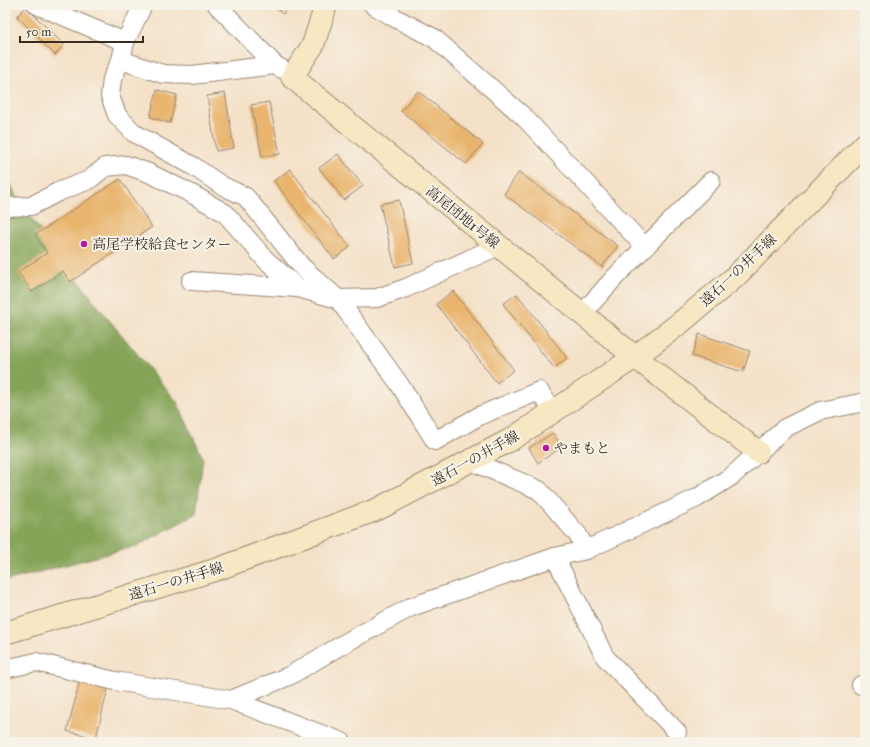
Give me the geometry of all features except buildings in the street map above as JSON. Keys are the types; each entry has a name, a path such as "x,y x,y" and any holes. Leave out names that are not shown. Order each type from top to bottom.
{"street":[{"path":"37,5 125,42"},
{"path":"143,5 125,42 121,60 112,79 110,96 117,115 134,133 193,166 222,185 246,197 302,267 338,299 400,386 435,441 479,416 539,391 553,411"},
{"path":"217,5 284,71"},
{"path":"121,60 163,74 192,75 284,71 313,45 326,5"},
{"path":"373,5 394,18 434,38 524,117 645,247"},
{"name":"高尾団地1号線","path":"284,71 635,357 758,452"},
{"name":"遠石一の井手線","path":"5,633 218,569 305,537 378,509 512,439 635,357 680,323 735,277 865,144"},
{"path":"5,207 32,206 58,192 89,180 105,167 126,165 156,176 226,213 266,260 298,288"},
{"path":"582,314 614,277 711,181"},
{"path":"192,281 298,288 338,299 377,298 406,288 498,246"},
{"path":"231,700 289,676 411,607 555,557 586,550 697,498 732,476 785,428 820,411 865,402"},
{"path":"471,461 539,490 578,535 586,550"},
{"path":"555,557 605,657 677,732"},
{"path":"5,670 36,662 115,681 231,700 342,742"}],"green space":[{"path":"5,170 18,201 96,304 177,402 203,458 196,514 137,546 5,581"}],"place":[{"name":"高尾学校給食センター","path":"84,244"},
{"name":"やまもと","path":"546,448"}]}
